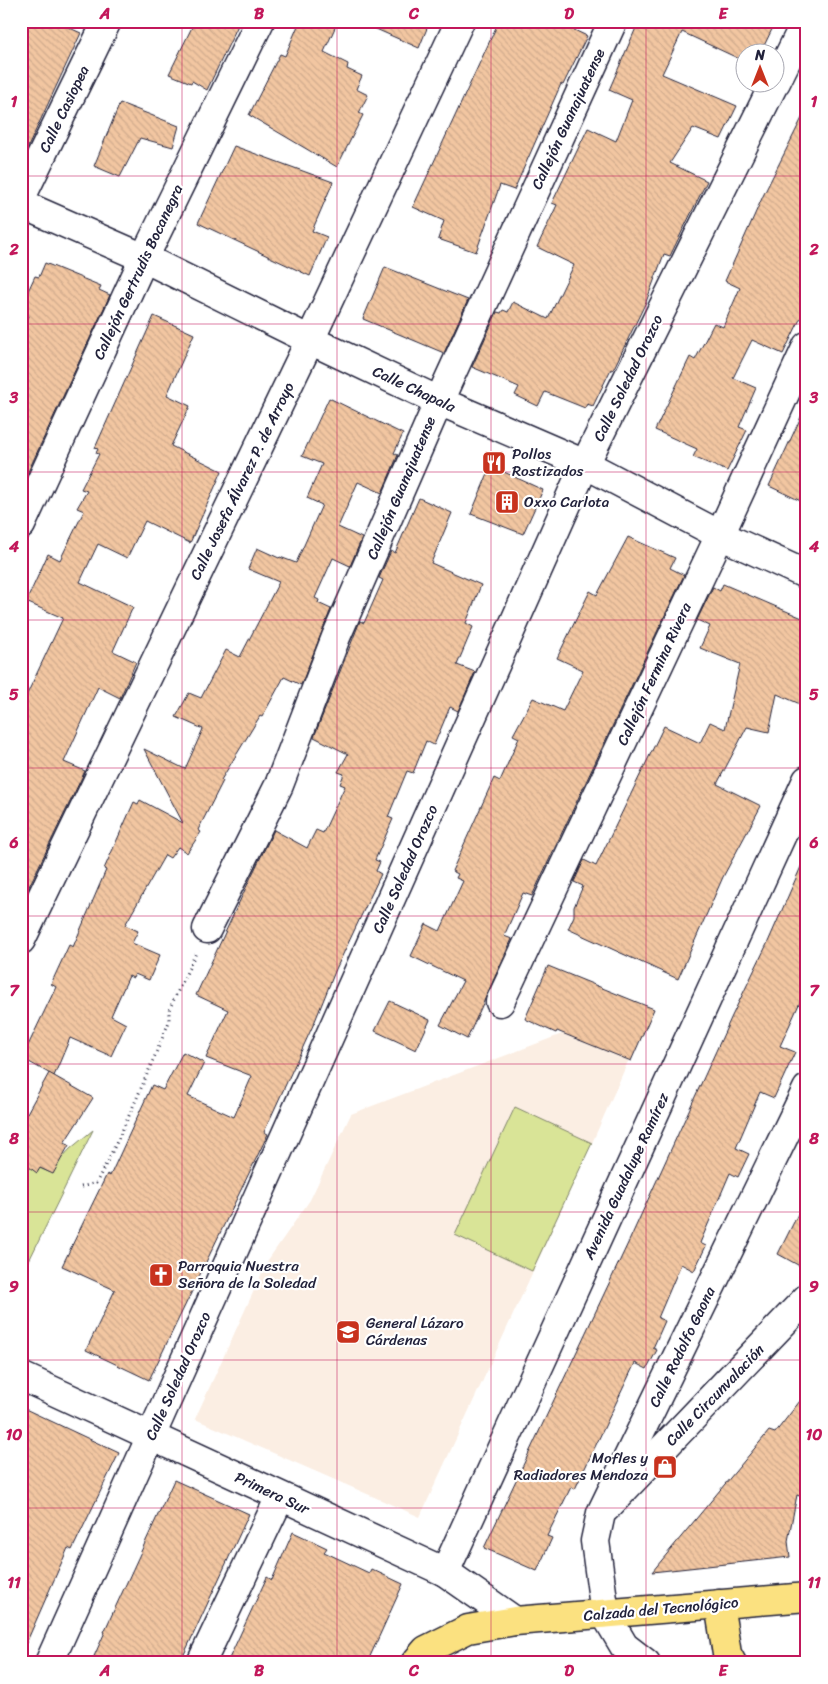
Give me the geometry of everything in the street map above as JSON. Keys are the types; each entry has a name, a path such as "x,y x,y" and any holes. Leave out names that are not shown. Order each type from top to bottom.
{"main road":[{"name":"Calzada del Tecnológico","path":"414,1663 426,1650 468,1629 515,1621 807,1597"},
{"path":"720,1604 727,1654 732,1663"}],"street":[{"name":"Calle Casiopea","path":"21,198 107,21"},
{"name":"Callejón Gertrudis Bocanegra","path":"21,525 144,258 260,21"},
{"name":"Calle Josefa Álvarez P. de Arroyo","path":"21,940 310,340 460,21"},
{"name":"Callejón Guanajuatense","path":"207,929 278,785 336,637 439,400 613,21"},
{"name":"Calle Soledad Orozco","path":"786,60 806,21"},
{"name":"Calle Soledad Orozco","path":"49,1663 585,464 770,92"},
{"name":"Calle Chapala","path":"21,204 144,258 310,340 439,400 585,464 720,535 807,575"},
{"name":"Callejón Fermina Rivera","path":"500,1002 807,346"},
{"name":"Avenida Guadalupe Ramírez","path":"445,1572 807,780"},
{"name":"Calle Rodolfo Gaona","path":"605,1614 595,1541 602,1513 807,1089"},
{"name":"Calle Circunvalación","path":"602,1513 807,1298"},
{"name":"Primera Sur","path":"21,1376 445,1572 515,1621"},
{"path":"201,1663 280,1497"},
{"path":"605,1614 624,1646 646,1663"}],"path":[{"path":"81,1187 96,1183 108,1160 169,1022 169,1010 207,929"}],"shaded area":[{"path":"570,1031 630,1057 420,1517 195,1419 268,1260 310,1200 351,1114"}],"green space":[{"path":"515,1107 592,1143 532,1271 455,1235"},
{"path":"93,1130 21,1277 21,1179 30,1164 49,1172 70,1149"}],"building":[{"path":"21,21 54,21 81,33 21,162"},
{"path":"195,21 240,21 207,90 192,81 191,83 169,74"},
{"path":"300,21 338,21 324,52 348,64 347,69 362,76 356,89 368,95 359,113 363,115 337,167 249,115 280,54 285,56"},
{"path":"358,21 430,21 419,48"},
{"path":"499,21 555,21 587,36 563,85 561,84 514,190 500,185 476,252 438,239 444,221 413,207"},
{"path":"639,21 776,21 766,42 736,42 736,57 682,32 662,74 737,106 721,139 693,128 670,163 707,181 670,256 664,254 646,302 593,406 587,404 585,408 545,392 538,406 515,395 519,387 472,367 497,312 501,313 503,310 508,312 513,302 548,319 574,265 537,247 557,205 552,203 588,128 616,141 632,100 609,90"},
{"path":"120,103 179,126 173,147 140,138 120,177 94,166"},
{"path":"807,108 807,305 783,354 752,340 733,378 756,388 739,427 747,430 727,471 693,457 697,449 655,430 690,357 695,360 714,323 723,327 740,288 725,281 763,196"},
{"path":"234,146 333,182 312,231 327,237 310,276 198,223"},
{"path":"45,263 101,286 99,290 110,295 21,487 21,393 28,377 21,376 21,334 29,316 21,313 21,306 35,276 39,277"},
{"path":"385,267 468,300 444,353 363,319"},
{"path":"154,316 194,334 167,395 190,406 171,446 222,471 190,543 145,521 127,558 98,544 80,582 133,607 113,651 136,662 120,698 98,687 64,762 85,771 21,903 21,707 63,618 26,602 48,554 60,560 84,511 77,508 87,491 81,489 99,454 96,453 98,449 95,448"},
{"path":"329,398 403,434 394,453 398,455 382,493 358,482 338,527 362,538 350,566 333,558 315,598 319,600 318,603 331,609 301,685 284,677 262,717 260,716 221,780 223,781 198,830 201,832 187,853 178,847 170,858 165,855 125,925 138,931 132,943 160,955 149,980 135,974 133,978 129,976 111,1016 126,1024 111,1056 70,1038 54,1076 22,1058 56,987 51,984 69,945 73,947 106,870 104,869 134,802 138,804 140,800 183,823 144,749 185,769 203,729 176,717 189,693 201,698 226,650 240,657 279,582 248,569 257,548 296,563 322,505 307,498 322,464 302,456"},
{"path":"807,404 807,504 769,486"},
{"name":"Oxxo Carlota","path":"491,466 543,490 523,534 471,514"},
{"path":"419,498 452,513 431,563 481,585 466,623 473,627 457,665 475,672 458,711 450,707 434,745 426,741 413,773 407,771 388,817 393,819 375,860 380,862 376,871 381,874 336,969 315,1021 264,1132 268,1134 149,1380 86,1350 115,1290 62,1266 107,1174 110,1176 152,1085 163,1090 183,1052 204,1063 188,1096 234,1117 252,1076 206,1058 228,1010 196,995 274,830 307,848 316,830 323,833 345,786 340,784 344,774 338,772 348,754 314,737 360,621 364,623 383,580 379,578 391,551 395,553"},
{"path":"628,537 675,558 670,568 684,575 532,896 523,893 504,936 512,939 467,1039 440,1025 463,981 411,956 426,924 440,931 463,881 456,878 458,874 452,871 494,778 500,781 519,738 513,735 533,698 563,711 583,670 557,658 590,591 597,595"},
{"path":"723,584 807,620 807,707 777,694 769,732 747,727 717,784 761,806 723,877 678,979 568,929 574,916 574,907 583,886 574,882 584,860 596,866 664,726 700,743 710,722 725,729 740,664 700,648 710,626 697,620 713,587 720,591"},
{"path":"807,853 807,1003 801,1000 780,1046 795,1052 774,1098 760,1092 736,1148 749,1154 738,1177 730,1173 700,1243 706,1246 694,1271 681,1264 658,1318 665,1321 653,1348 657,1350 647,1369 635,1363 575,1489 571,1487 547,1536 552,1538 537,1571 484,1548 630,1239 768,942"},
{"path":"548,966 654,1009 631,1061 557,1031 556,1033 525,1019"},
{"path":"390,1001 430,1020 416,1050 375,1031"},
{"path":"49,1073 93,1098 64,1143 69,1145 53,1174 40,1168 37,1173 21,1161 21,1124"},
{"path":"807,1196 807,1270 778,1254"},
{"path":"807,1392 807,1499 797,1495 788,1541 790,1557 652,1572 769,1431 775,1433"},
{"path":"21,1407 119,1453 72,1550 68,1548 21,1655"},
{"path":"174,1480 249,1514 180,1663 91,1663 104,1632"},
{"path":"293,1532 327,1548 324,1552 369,1573 371,1569 403,1584 367,1663 227,1663 267,1577 272,1580"}],"place":[{"name":"Pollos Rostizados","path":"494,463"},
{"name":"Oxxo Carlota","path":"507,502"},
{"name":"Parroquia Nuestra Señora de la Soledad","path":"161,1275"},
{"name":"General Lázaro Cárdenas","path":"348,1332"},
{"name":"Mofles y Radiadores Mendoza","path":"665,1467"}]}
